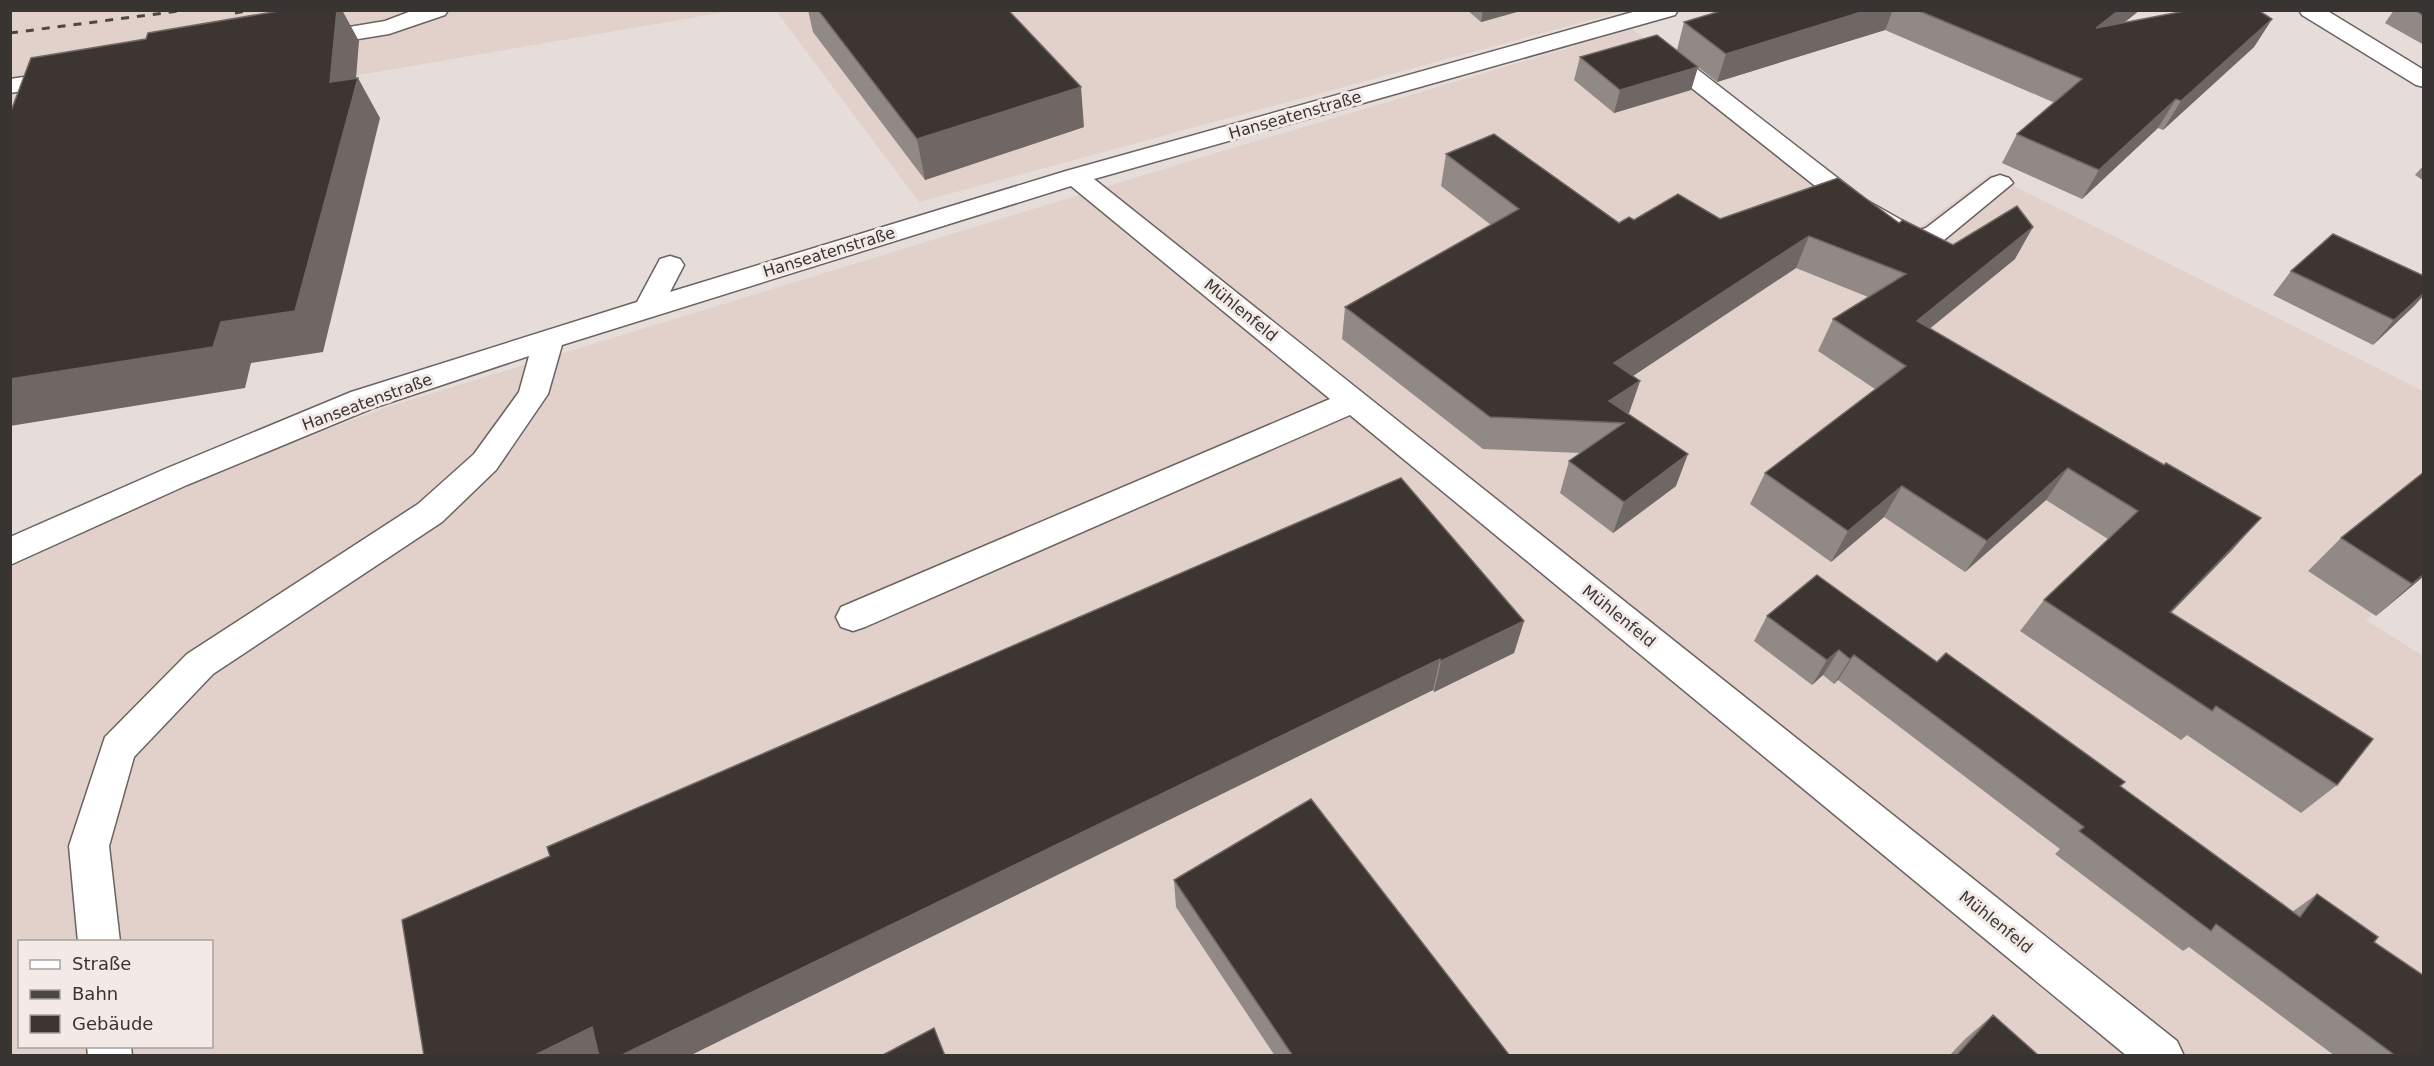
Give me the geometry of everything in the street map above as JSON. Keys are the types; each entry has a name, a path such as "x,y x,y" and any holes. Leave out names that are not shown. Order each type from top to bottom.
{"street":[{"path":"282,44 388,27 437,10"},
{"name":"Hanseatenstraße","path":"10,552 176,477 362,400 549,339 1075,176 1667,10"},
{"path":"2310,10 2424,80"},
{"path":"1624,23 1857,206 1915,239 1935,234 2000,183"},
{"path":"10,85 80,68"},
{"name":"Mühlenfeld","path":"1075,176 2162,1056"},
{"path":"648,308 670,265"},
{"path":"99,940 89,846 118,748 200,663 430,513 485,462 533,394 549,339"},
{"path":"853,617 1354,401"}],"shaded area":[{"path":"11,11 731,11 11,135"},
{"path":"776,11 1624,11 919,202"},
{"path":"1632,29 1910,235 1990,174 2423,391 2423,574 2366,620 2423,656 2423,1055 11,1055 10,567 242,462 387,407 1206,156"}],"building":[{"path":"285,10 337,10 330,82 358,78 295,311 221,322 213,347 10,379 10,114 31,58 146,39 148,33"},
{"path":"818,10 1008,10 1081,87 917,139"},
{"path":"1724,10 1868,10 1726,54 1684,22"},
{"path":"1917,10 2119,10 2096,28 2190,10 2258,10 2272,19 2181,101 2176,99 2099,170 2017,134 2082,79"},
{"path":"2415,10 2424,10 2424,16"},
{"path":"1657,35 1698,67 1620,90 1580,57"},
{"path":"1494,134 1619,223 1629,217 1634,220 1678,194 1720,219 1838,178 1899,223 1903,220 1953,245 2017,206 2033,227 1917,321 2164,465 2166,463 2261,518 2170,612 2373,739 2337,785 2216,706 2212,711 2044,600 2138,511 2068,468 1987,541 1902,486 1848,531 1765,473 1906,366 1833,319 1906,274 1809,236 1614,363 1640,381 1609,401 1688,454 1624,502 1569,461 1624,423 1490,417 1345,307 1519,209 1446,154"},
{"path":"2333,234 2424,276 2424,293 2394,320 2291,271"},
{"path":"2424,472 2424,574 2412,584 2341,538"},
{"path":"1401,478 1524,621 1441,661 1440,659 620,1056 599,1056 592,1027 533,1056 424,1056 402,920 550,856 547,847"},
{"path":"1817,575 1937,662 1946,653 2125,782 2120,786 2300,917 2317,894 2378,937 2374,942 2424,976 2424,1056 2396,1056 2216,924 2211,931 2079,831 2084,827 1854,655 1850,659 1839,650 1827,660 1767,616"},
{"path":"1311,799 1510,1056 1293,1056 1174,880"},
{"path":"1993,1015 2039,1056 1956,1056"},
{"path":"934,1028 945,1056 881,1056"}],"railway":[{"path":"10,33 187,10"},
{"path":"235,13 252,10"}]}
